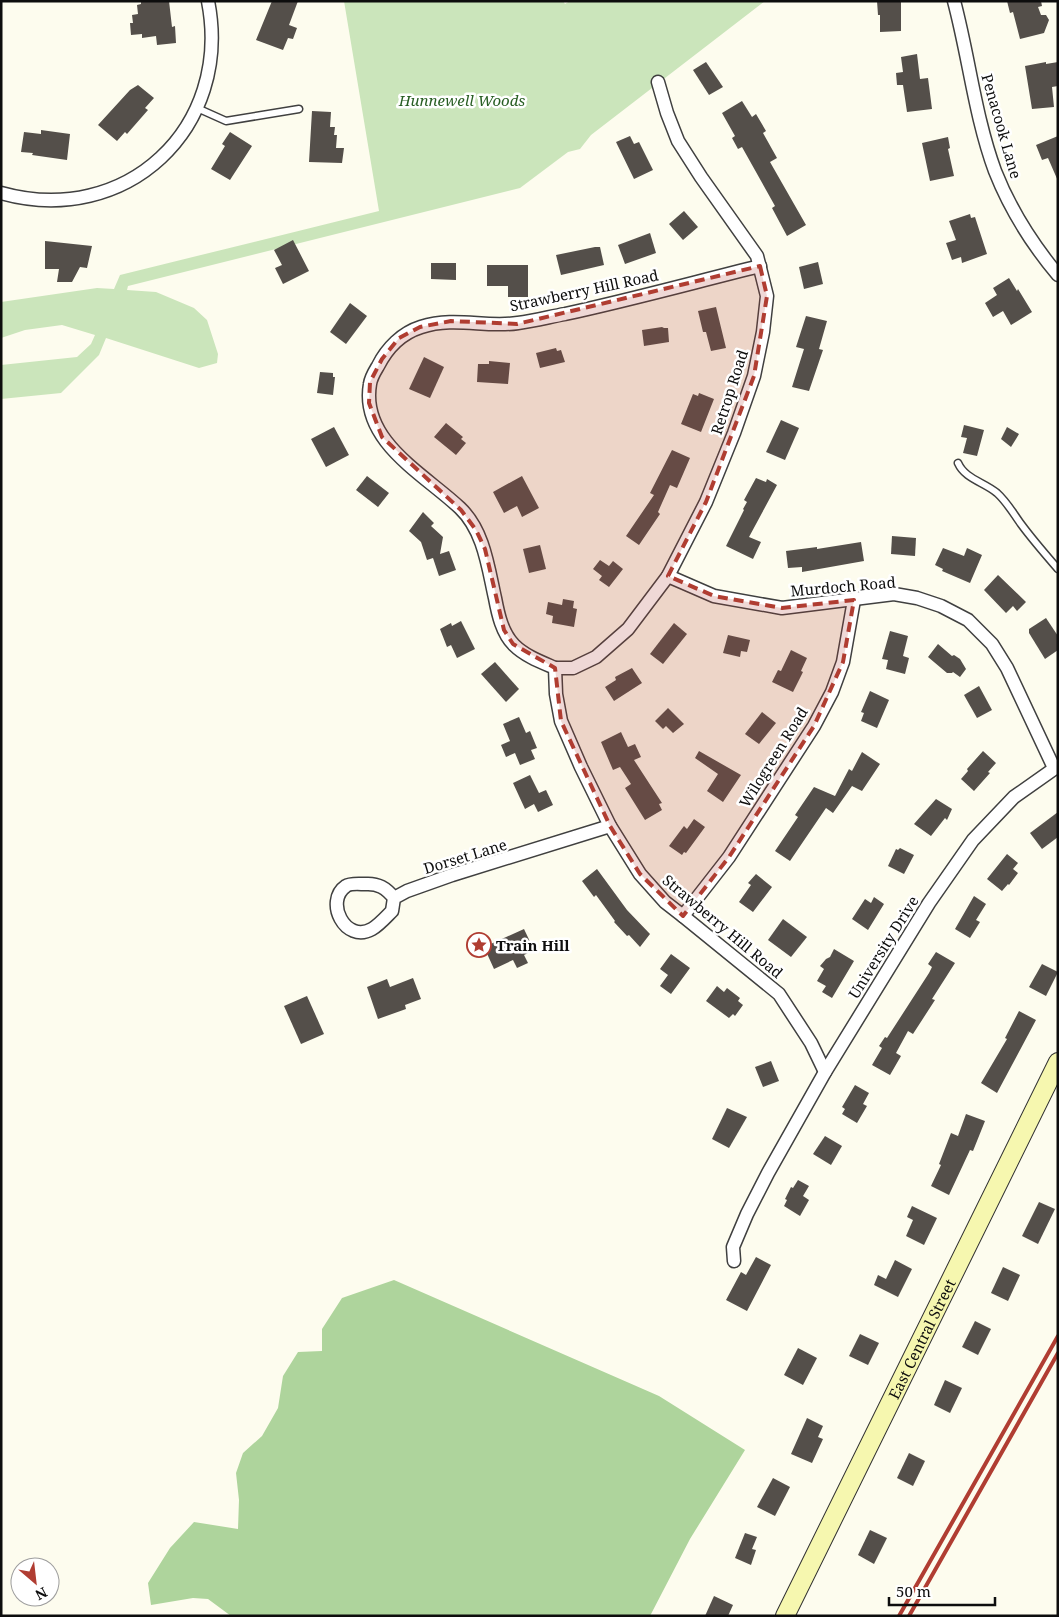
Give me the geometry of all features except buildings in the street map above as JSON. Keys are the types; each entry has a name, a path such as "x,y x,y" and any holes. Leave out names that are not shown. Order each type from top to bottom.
{"main road":[{"name":"East Central Street","path":"785,1616 1058,1062"}],"street":[{"path":"1,194 40,201 60,201 100,194 118,187 150,167 164,155 177,140 197,108 209,72 212,38 208,1"},
{"name":"Penacook Lane","path":"954,1 983,128 995,170 1023,227 1058,275"},
{"name":"Retrop Road","path":"555,668 572,668 596,657 628,628 668,576 706,502 734,433 754,376 763,332 767,296 757,256 678,140 658,82"},
{"name":"Strawberry Hill Road","path":"760,266 598,307 517,324 450,321 420,327 399,338 382,359 370,382 369,403 374,422 382,437 396,454 462,510 476,530 485,549 497,609 504,630 513,644 530,656 555,668 556,694 561,721 610,826 640,874 665,902 779,994 811,1043 824,1072"},
{"name":"Murdoch Road","path":"668,576 714,596 782,608 894,594 941,606 968,620 992,644 1007,668 1056,767"},
{"name":"Wilogreen Road","path":"683,916 729,857 814,726 832,692 844,662 854,600"},
{"name":"University Drive","path":"734,1261 733,1247 768,1172 824,1072 929,903 973,840 1014,797 1056,767"},
{"name":"Dorset Lane","path":"394,898 407,891 452,875 610,826"},
{"path":"373,883 387,889 394,898 392,911 371,930 357,932 347,928 340,919 337,909 339,892 347,885 373,883"}],"lane":[{"path":"197,108 226,121 299,109"},
{"path":"958,463 961,470 969,477 991,488 1005,501 1020,523 1058,569"}],"highlighted area":[{"path":"760,266 767,296 754,376 706,502 668,576 714,596 782,608 854,600 843,662 814,726 729,857 683,916 640,874 610,826 561,721 555,668 513,644 504,630 485,549 476,530 461,510 382,437 369,403 370,382 382,359 399,338 420,327 451,321 517,324"}],"green space":[{"name":"Hunnewell Woods","path":"344,1 563,1 565,4 570,1 765,1 591,135 580,149 568,152 520,188 128,286 127,290 156,292 194,308 207,320 218,354 217,363 199,368 106,338 99,355 61,393 1,399 1,365 77,357 91,344 95,335 62,325 25,330 1,338 1,302 97,288 114,289 120,275 379,211"},
{"path":"394,1280 659,1396 745,1450 690,1539 650,1616 231,1616 208,1599 193,1598 151,1605 148,1583 170,1548 194,1522 238,1529 239,1500 236,1473 243,1453 262,1436 278,1408 283,1376 298,1352 322,1351 322,1329 342,1298"}],"railway":[{"path":"899,1616 1058,1336"},
{"path":"909,1616 1058,1353"}],"place":[{"name":"Train Hill","path":"479,945"}]}
